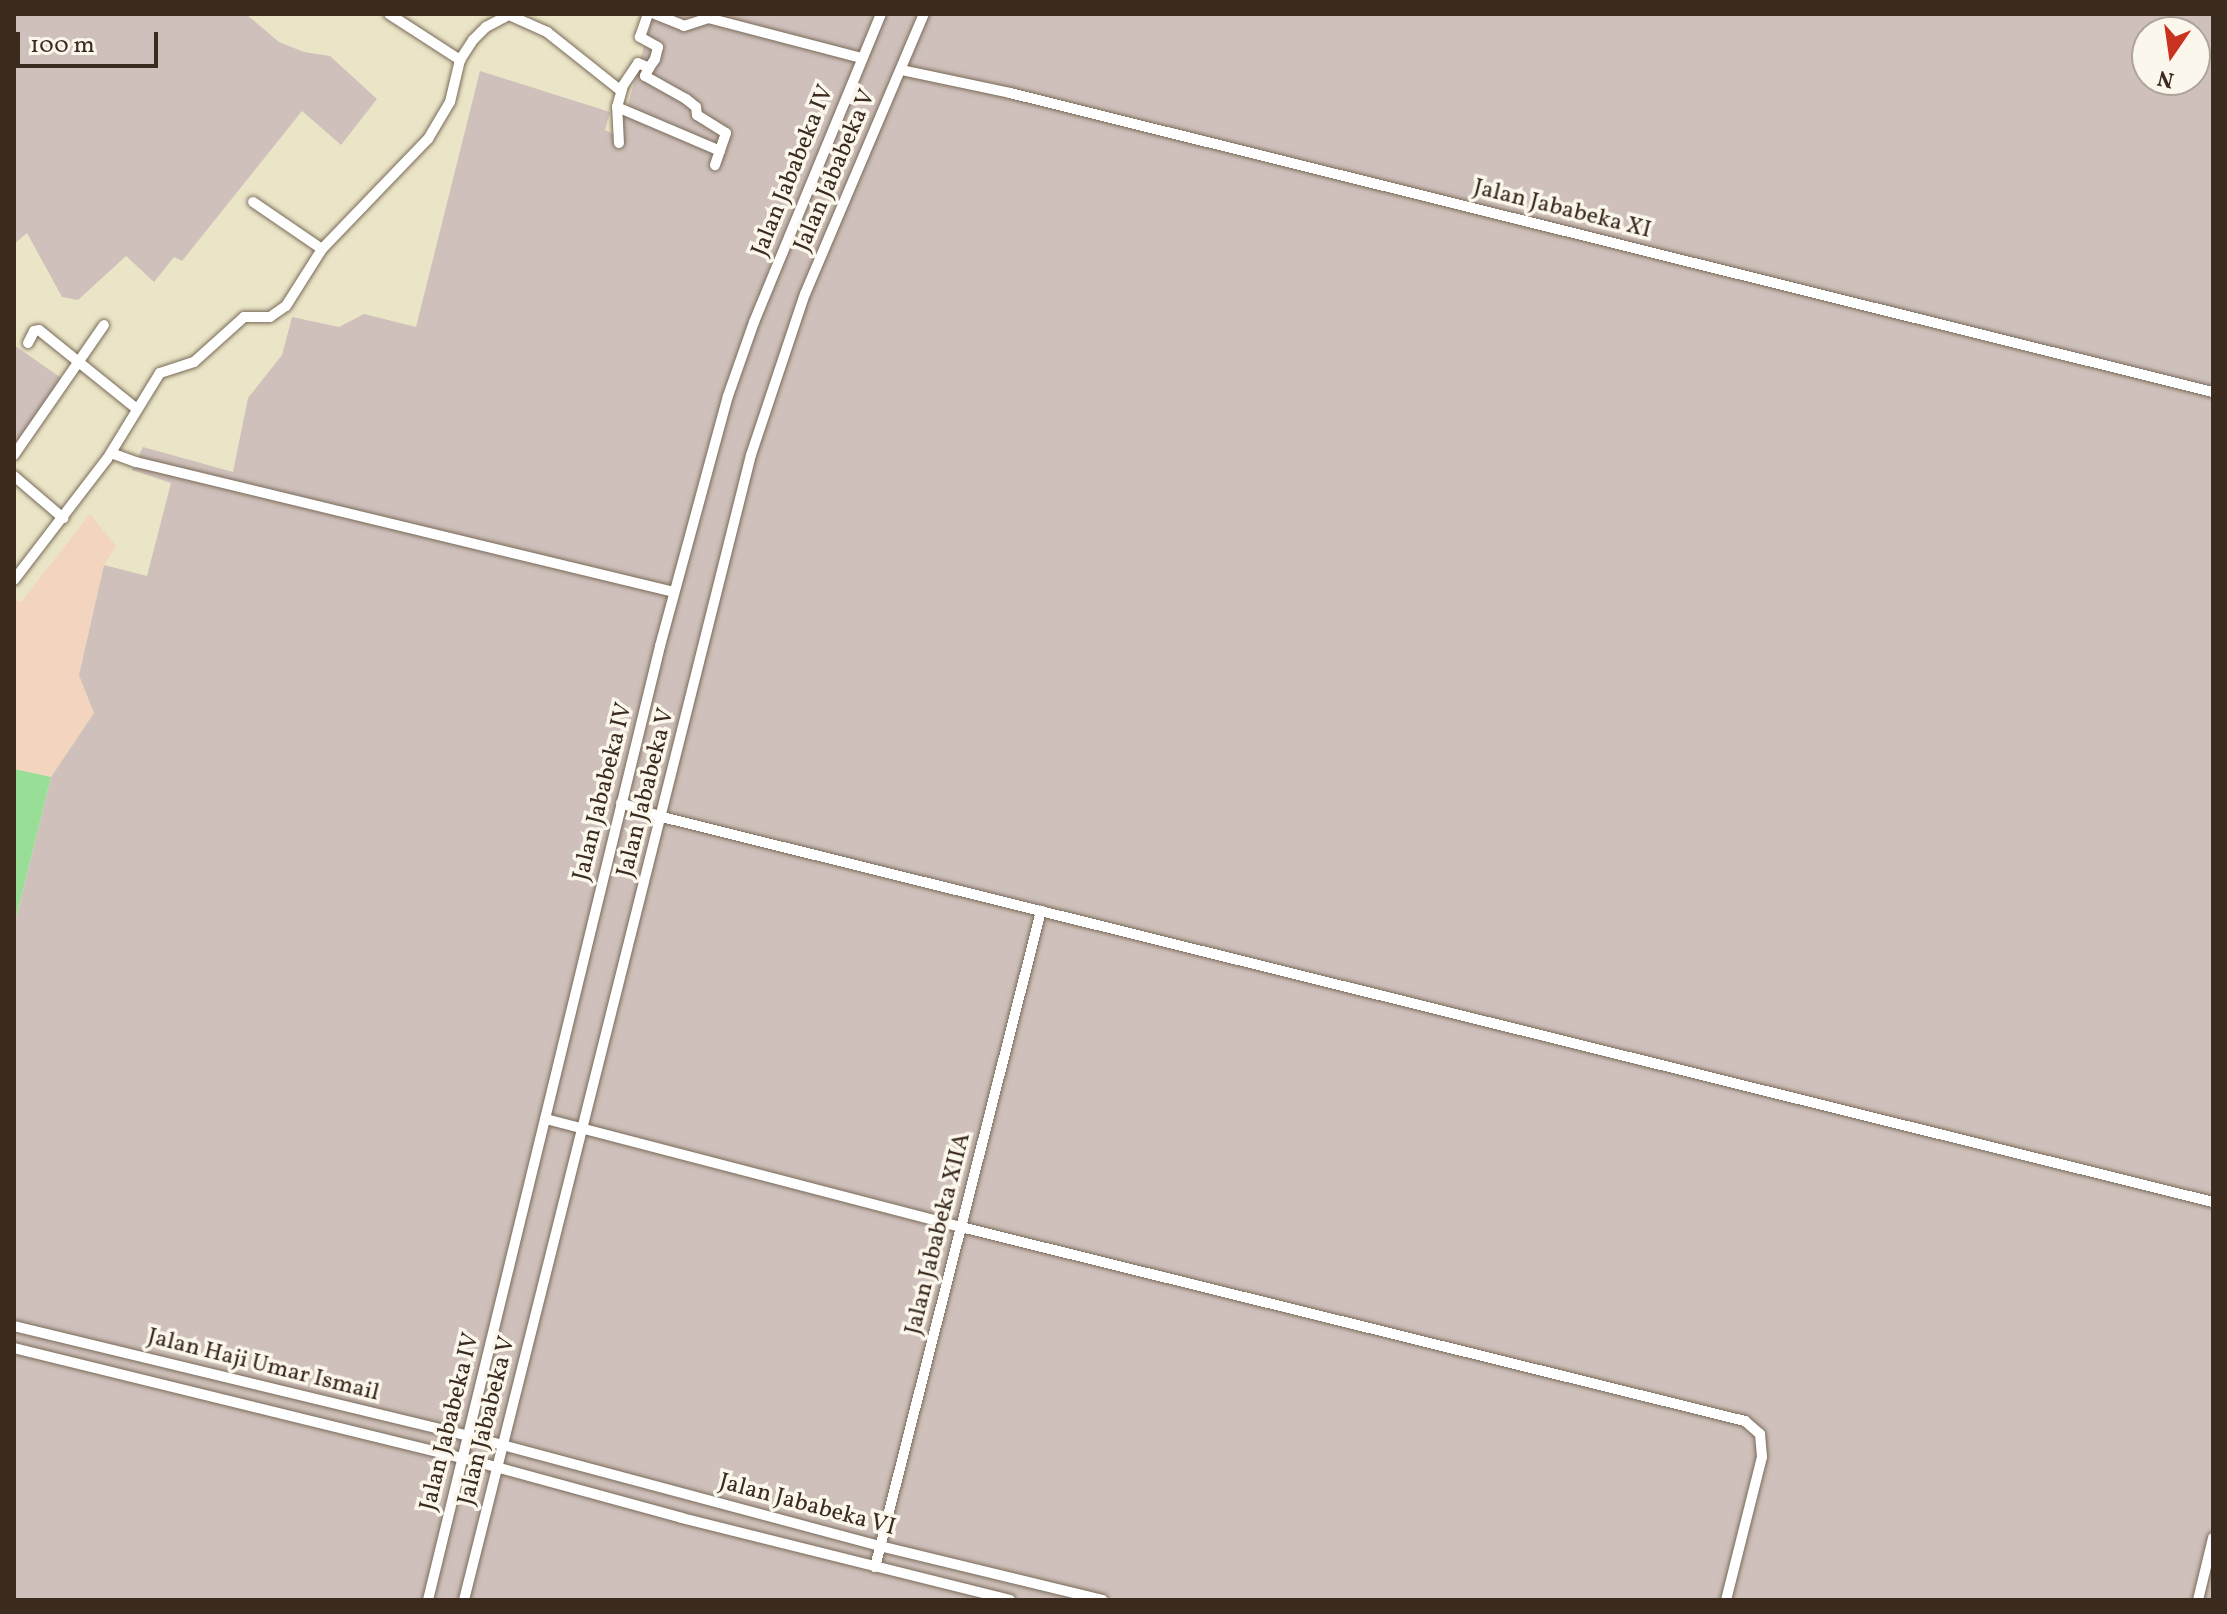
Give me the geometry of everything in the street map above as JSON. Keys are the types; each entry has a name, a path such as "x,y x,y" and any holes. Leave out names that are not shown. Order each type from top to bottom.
{"street":[{"path":"389,14 460,60"},
{"path":"14,580 111,453 160,373 194,362 244,317 270,317 292,300 322,249 428,139 453,95 460,60 478,34 509,14 547,32 599,76 617,89 622,89"},
{"path":"648,14 640,37 658,47 645,76 686,99 696,107 697,115 725,132 715,165"},
{"path":"655,14 684,26 708,18 862,58"},
{"name":"Jalan Jababeka IV","path":"428,1600 674,592 740,359 881,14"},
{"name":"Jalan Jababeka V","path":"464,1600 766,405 805,294 924,14"},
{"path":"619,143 617,107 622,89 638,63 649,68"},
{"name":"Jalan Jababeka XI","path":"901,70 1030,98 2213,392"},
{"path":"617,107 720,151"},
{"path":"253,202 322,249"},
{"path":"14,455 104,325"},
{"path":"28,343 38,330 137,409"},
{"path":"111,453 136,462 674,592"},
{"path":"14,476 63,518"},
{"path":"621,803 662,817 2213,1202"},
{"name":"Jalan Jababeka XIIA","path":"875,1567 1041,911"},
{"path":"546,1119 961,1227 1745,1421 1760,1434 1762,1457 1726,1600"},
{"name":"Jalan Haji Umar Ismail","path":"14,1326 502,1446"},
{"name":"Jalan Haji Umar Ismail","path":"14,1348 497,1468"},
{"name":"Jalan Jababeka VI","path":"502,1446 880,1546 1103,1600"},
{"name":"Jalan Jababeka VI","path":"497,1468 1010,1600"},
{"path":"2198,1600 2213,1538"}],"shaded area":[{"path":"14,14 246,14 279,42 304,52 330,56 377,99 341,145 302,111 182,261 174,257 154,282 126,256 78,300 62,297 27,233 14,244"},
{"path":"653,14 2213,14 2213,1600 14,1600 14,927 51,777 94,713 79,675 104,565 147,576 171,483 132,470 143,447 233,472 248,398 282,355 292,317 339,327 364,314 416,327 480,71 610,112 605,130 619,137"},
{"path":"14,345 64,380 14,448"},
{"path":"90,514 116,546 104,565 79,674 94,713 51,777 14,769 14,599 21,602"}],"green space":[{"path":"14,769 51,777 14,926"}]}
